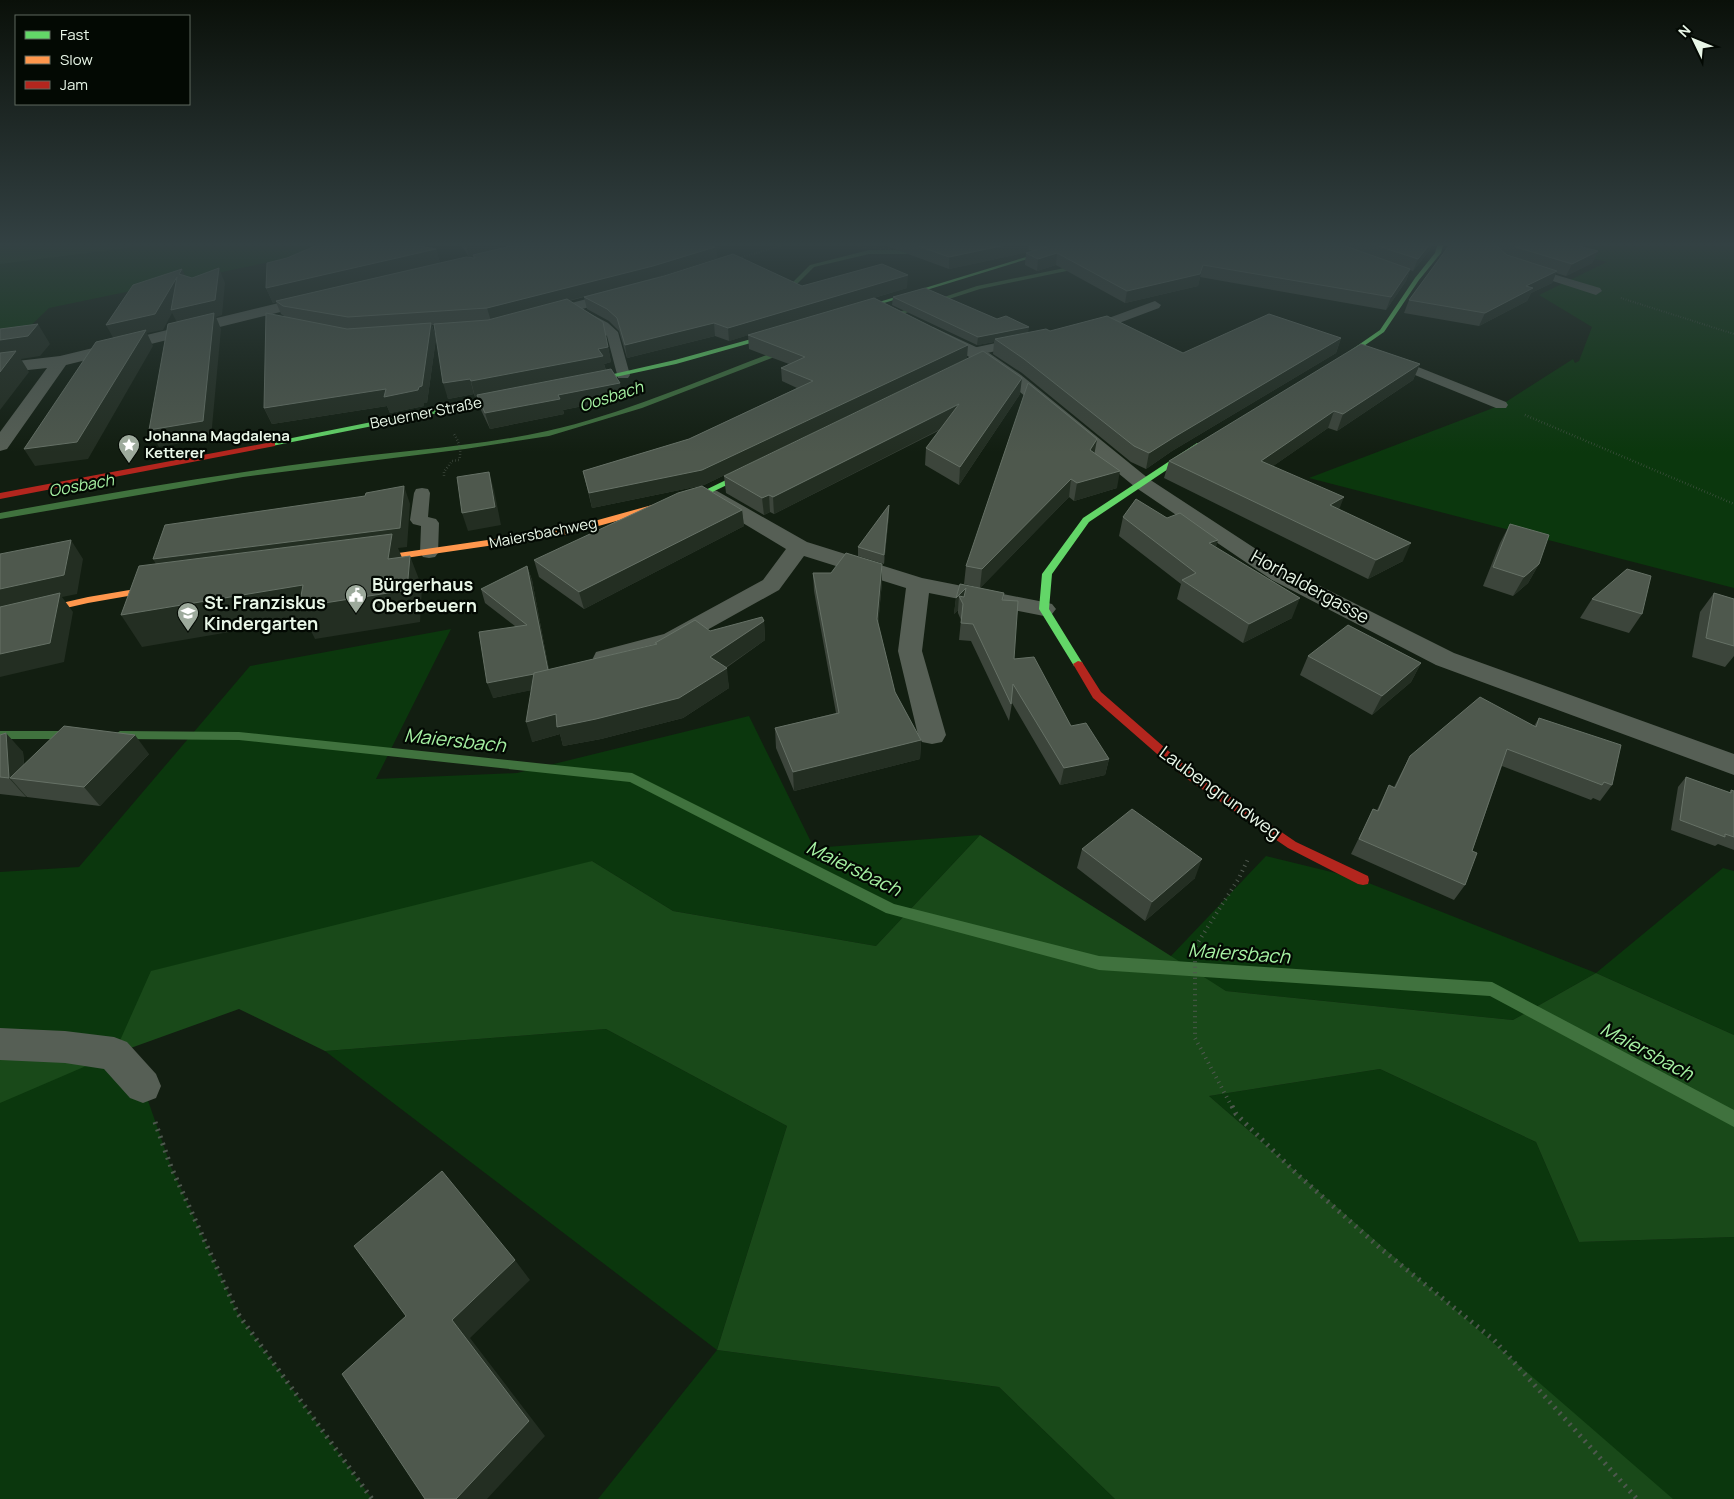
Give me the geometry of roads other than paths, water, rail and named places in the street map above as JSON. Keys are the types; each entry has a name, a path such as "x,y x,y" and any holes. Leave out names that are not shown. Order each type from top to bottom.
{"street":[{"path":"0,368 60,360 262,313"},
{"path":"267,313 282,325"},
{"path":"527,319 550,313"},
{"path":"837,316 857,313"},
{"path":"1320,373 1360,348 1382,331 1392,313"},
{"name":"Horhaldergasse","path":"917,325 977,357 1022,385 1142,483 1280,575 1445,658 1734,765"},
{"path":"562,386 623,375 791,330"},
{"path":"0,445 60,360"},
{"name":"Beuerner Straße","path":"0,496 524,394"},
{"path":"707,493 799,547 918,584 1044,610 1047,574 1086,520 1212,438"},
{"name":"Maiersbachweg","path":"350,563 570,531 707,493 769,462"},
{"path":"588,662 673,639 771,585 799,547"},
{"path":"918,584 910,651 932,735"},
{"path":"0,620 88,600 173,586"},
{"name":"Laubengrundweg","path":"1044,610 1097,695 1184,771 1292,845 1363,880"},
{"path":"0,1044 65,1047 114,1054 143,1086"}],"lane":[{"path":"582,313 603,326 613,335 623,375"},
{"path":"1069,332 1098,326 1133,313"},
{"path":"977,357 1041,338"},
{"path":"1360,348 1501,406"},
{"path":"422,493 419,520 430,523 429,553"}],"waterway":[{"name":"Oosbach","path":"888,317 900,313"},
{"name":"Oosbach","path":"0,516 243,474 352,459 465,447 549,433 639,406 786,351"},
{"name":"Maiersbach","path":"0,735 70,735"},
{"name":"Maiersbach","path":"120,735 239,736 632,778 891,909 1099,963 1492,989 1734,1119"}],"place":[{"name":"Johanna Magdalena Ketterer","path":"129,464"},
{"name":"Bürgerhaus Oberbeuern","path":"356,614"},
{"name":"St. Franziskus Kindergarten","path":"188,632"}]}
